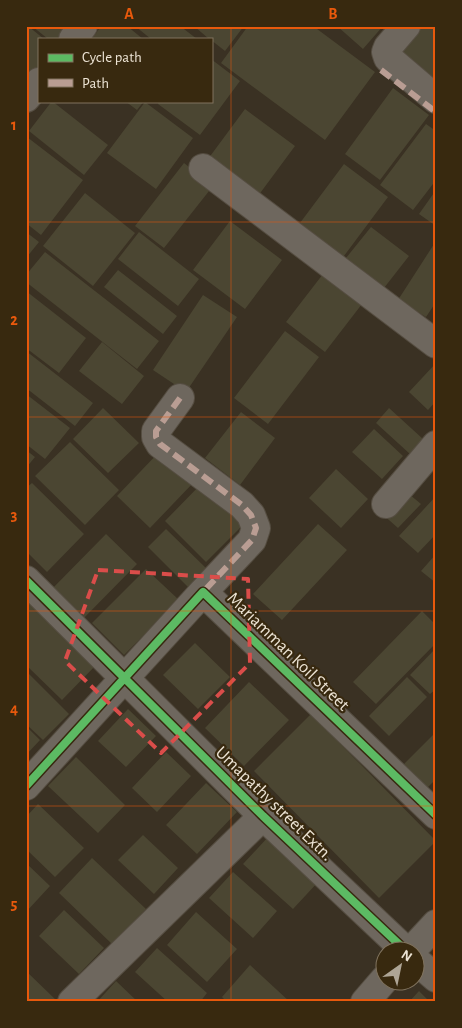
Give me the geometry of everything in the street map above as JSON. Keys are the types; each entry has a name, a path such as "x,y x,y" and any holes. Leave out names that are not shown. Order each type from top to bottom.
{"street":[{"path":"74,38 82,26"},
{"path":"406,26 388,47 386,52 388,58 436,99"},
{"path":"381,70 436,112"},
{"path":"26,98 38,83"},
{"path":"202,168 436,344"},
{"path":"180,398 156,431 156,437 160,444 242,505 250,515 256,528 252,540 203,592"},
{"path":"386,504 436,446"},
{"name":"Umapathy street Extn.","path":"26,580 263,816 393,940"},
{"name":"Mariamman Koil Street","path":"26,786 203,592 436,815"},
{"path":"72,1002 263,816"},
{"path":"421,940 436,924"},
{"path":"424,968 436,978"},
{"path":"365,1002 375,990"}],"highlighted area":[{"path":"98,570 248,579 250,663 161,753 65,661"}],"building":[{"path":"26,26 28,26 43,38 38,38 38,69 26,85"},
{"path":"32,26 71,26 63,38 47,38"},
{"path":"101,26 127,26 142,38 93,38"},
{"path":"135,26 180,26 196,38 150,38"},
{"path":"194,26 244,26 225,51 212,41 212,38 208,38"},
{"path":"248,26 313,26 375,72 325,140 221,63"},
{"path":"337,26 383,26 363,49"},
{"path":"415,26 436,26 436,91 392,53"},
{"path":"212,60 240,81 200,135 158,104 159,102 212,102"},
{"path":"393,88 429,115 380,180 345,154"},
{"path":"51,102 53,102 108,145 84,175 29,131"},
{"path":"126,102 143,102 137,110"},
{"path":"145,102 193,138 156,189 107,153"},
{"path":"245,109 295,146 258,196 208,159"},
{"path":"426,124 436,131 436,180 413,210 380,185"},
{"path":"27,137 83,180 41,235 26,223"},
{"path":"184,163 213,186 164,248 135,226"},
{"path":"344,164 388,197 338,264 294,231"},
{"path":"436,190 436,226 419,214"},
{"path":"85,193 135,233 93,286 43,246"},
{"path":"230,221 282,260 245,309 193,270"},
{"path":"371,227 409,256 384,288 346,258"},
{"path":"26,232 39,242 26,258"},
{"path":"139,232 199,279 178,306 118,259"},
{"path":"436,241 436,302 426,317 398,300"},
{"path":"45,252 159,341 137,369 26,282 26,275"},
{"path":"118,270 177,316 163,334 104,287"},
{"path":"323,274 362,304 325,352 286,322"},
{"path":"26,291 86,338 59,373 26,348"},
{"path":"203,295 237,317 186,392 153,370"},
{"path":"285,331 319,357 268,424 234,398"},
{"path":"102,342 144,376 122,404 79,371"},
{"path":"26,351 93,403 75,426 26,388"},
{"path":"436,363 436,401 428,410 409,392"},
{"path":"26,394 70,428 45,459 26,444"},
{"path":"103,408 139,443 108,473 73,439"},
{"path":"389,408 423,439 410,454 376,423"},
{"path":"241,412 275,438 240,485 205,458"},
{"path":"374,429 403,456 382,479 352,452"},
{"path":"70,442 119,490 85,525 35,476"},
{"path":"26,450 35,457 26,468"},
{"path":"161,450 194,482 150,528 117,496"},
{"path":"336,469 368,499 341,528 309,498"},
{"path":"204,481 246,522 206,562 165,521"},
{"path":"32,483 84,534 47,572 26,551 26,488"},
{"path":"403,489 421,504 398,528 381,513"},
{"path":"436,496 436,534 418,553 399,536"},
{"path":"318,524 347,550 282,620 253,594"},
{"path":"166,529 209,571 191,590 148,547"},
{"path":"106,534 137,564 80,622 49,592"},
{"path":"436,554 436,583 421,571"},
{"path":"146,569 179,600 124,655 92,623"},
{"path":"26,595 97,664 62,700 26,665"},
{"path":"422,611 436,625 436,643 376,704 353,682"},
{"path":"195,643 230,677 198,709 163,675"},
{"path":"436,648 436,689 430,694 410,675"},
{"path":"26,671 69,714 43,740 26,724"},
{"path":"407,677 427,697 389,736 369,716"},
{"path":"249,682 289,720 244,766 205,728"},
{"path":"128,709 156,736 126,767 98,741"},
{"path":"311,714 436,841 379,898 254,771"},
{"path":"26,726 40,740 26,755"},
{"path":"436,732 436,779 427,788 403,765"},
{"path":"166,752 191,776 157,812 132,788"},
{"path":"76,757 125,805 98,833 48,786"},
{"path":"206,783 237,812 197,854 166,825"},
{"path":"38,804 84,848 55,877 26,849 26,817"},
{"path":"143,835 178,868 154,894 118,860"},
{"path":"269,836 319,881 293,909 243,864"},
{"path":"92,858 146,909 112,944 59,893"},
{"path":"26,863 50,886 26,912"},
{"path":"233,872 277,911 253,938 209,898"},
{"path":"64,910 104,948 79,974 39,936"},
{"path":"196,912 237,949 207,982 167,945"},
{"path":"157,948 207,993 200,1002 168,1002 135,972"},
{"path":"250,965 290,1002 227,1002 222,997"},
{"path":"26,971 55,999 53,1002 26,1002"},
{"path":"116,981 138,1002 97,1002"},
{"path":"419,991 430,1002 409,1002"}],"marked path":[{"path":"381,70 436,112"},
{"path":"180,398 156,431 156,437 160,444 242,505 251,515 256,528 252,540 203,592"}],"cycle path":[{"path":"26,580 263,816 394,940"},
{"path":"26,786 203,592 436,815"}]}
